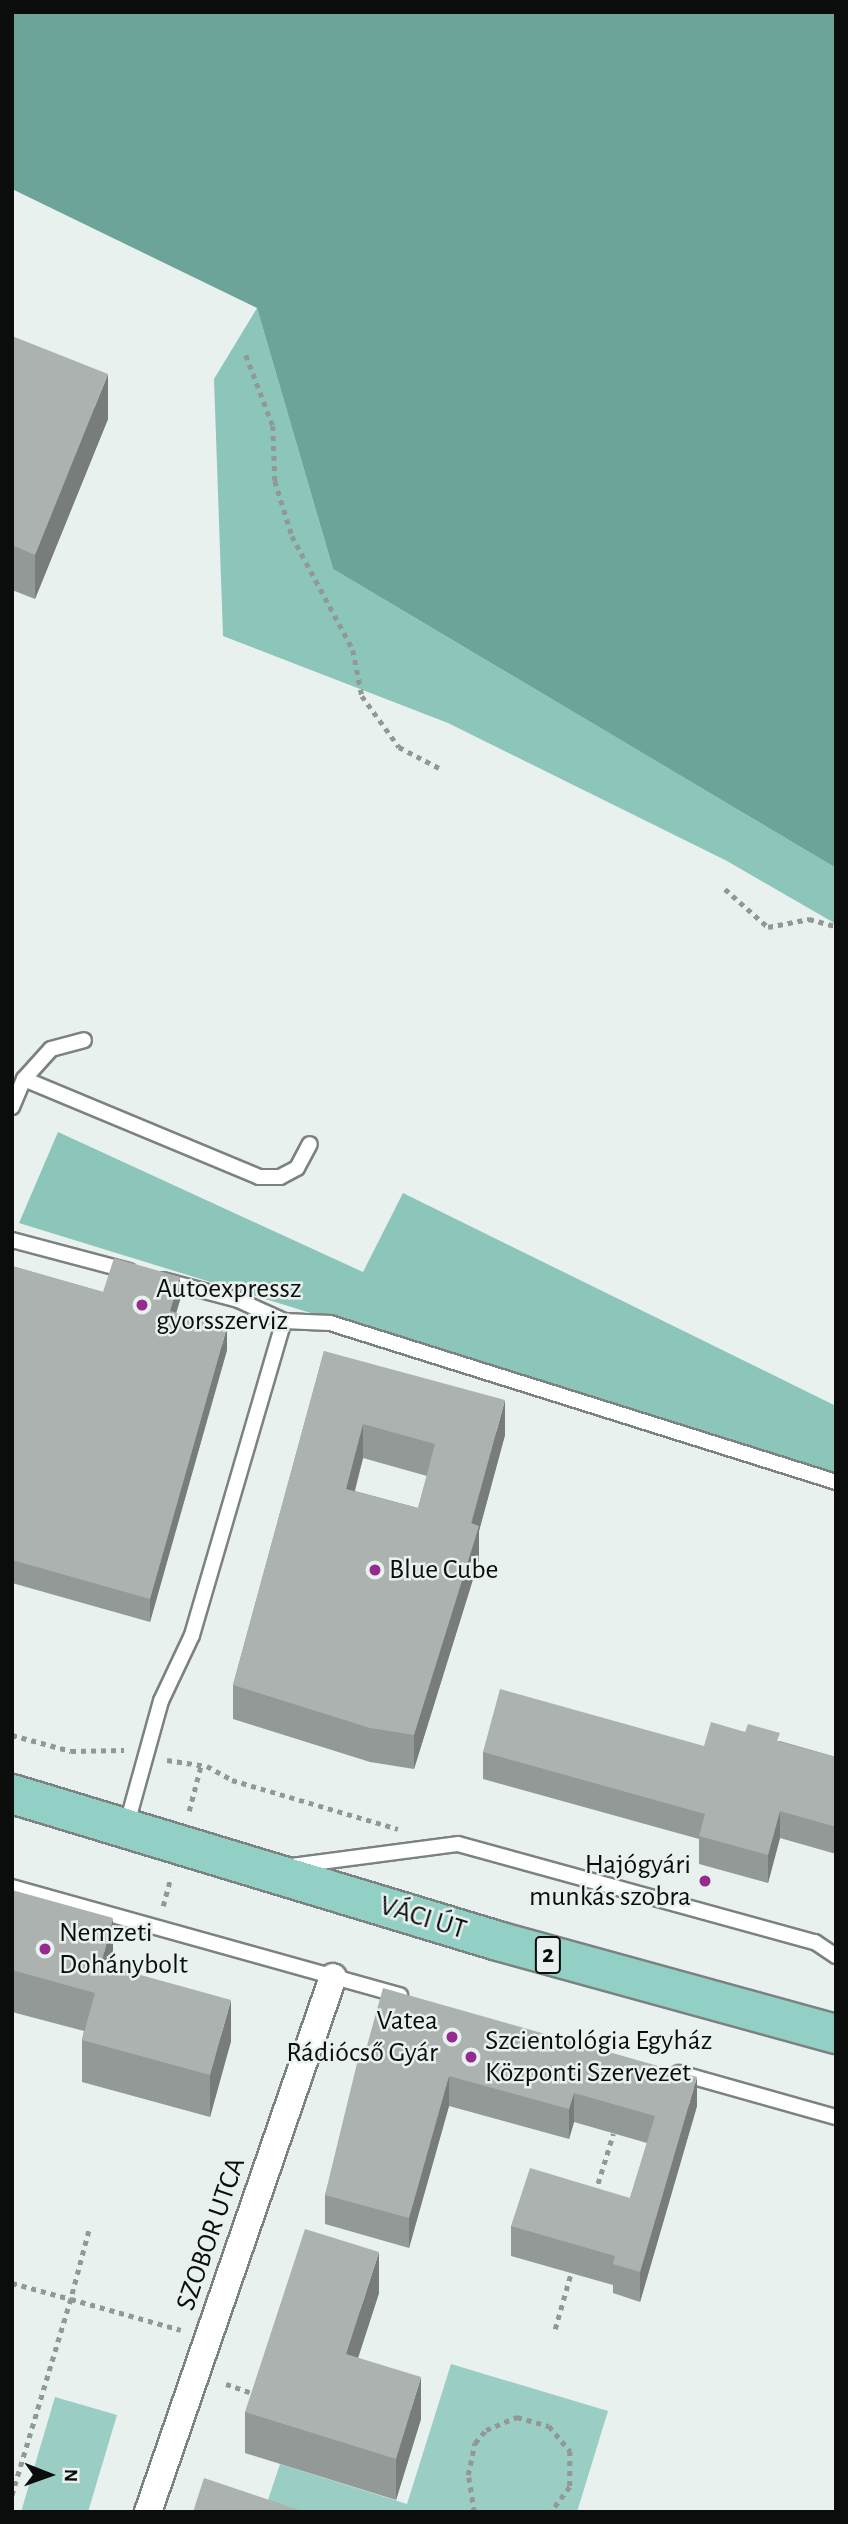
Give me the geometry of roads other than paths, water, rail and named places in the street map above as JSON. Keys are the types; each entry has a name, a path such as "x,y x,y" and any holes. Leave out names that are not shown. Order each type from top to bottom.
{"main road":[{"name":"VÁCI ÚT","path":"12,1794 262,1870 836,2034"}],"street":[{"name":"SZOBOR UTCA","path":"148,2512 333,1977"}],"lane":[{"path":"12,1107 24,1079 51,1049 83,1040"},
{"path":"24,1079 259,1177 280,1177 297,1168 310,1144"},
{"path":"12,1240 238,1300 284,1321 330,1323 836,1482"},
{"path":"125,1829 161,1701 192,1635 284,1321"},
{"path":"262,1870 438,1844 458,1844 802,1938 836,1956"},
{"path":"12,1888 413,1999"},
{"path":"664,2069 836,2117"}],"place":[{"name":"Autoexpressz gyorsszerviz","path":"142,1305"},
{"name":"Blue Cube","path":"375,1570"},
{"name":"Hajógyári munkás szobra","path":"705,1881"},
{"name":"Nemzeti Dohánybolt","path":"45,1949"},
{"name":"Vatea Rádiócső Gyár","path":"452,2037"},
{"name":"Szcientológia Egyház Központi Szervezet","path":"471,2057"}]}
